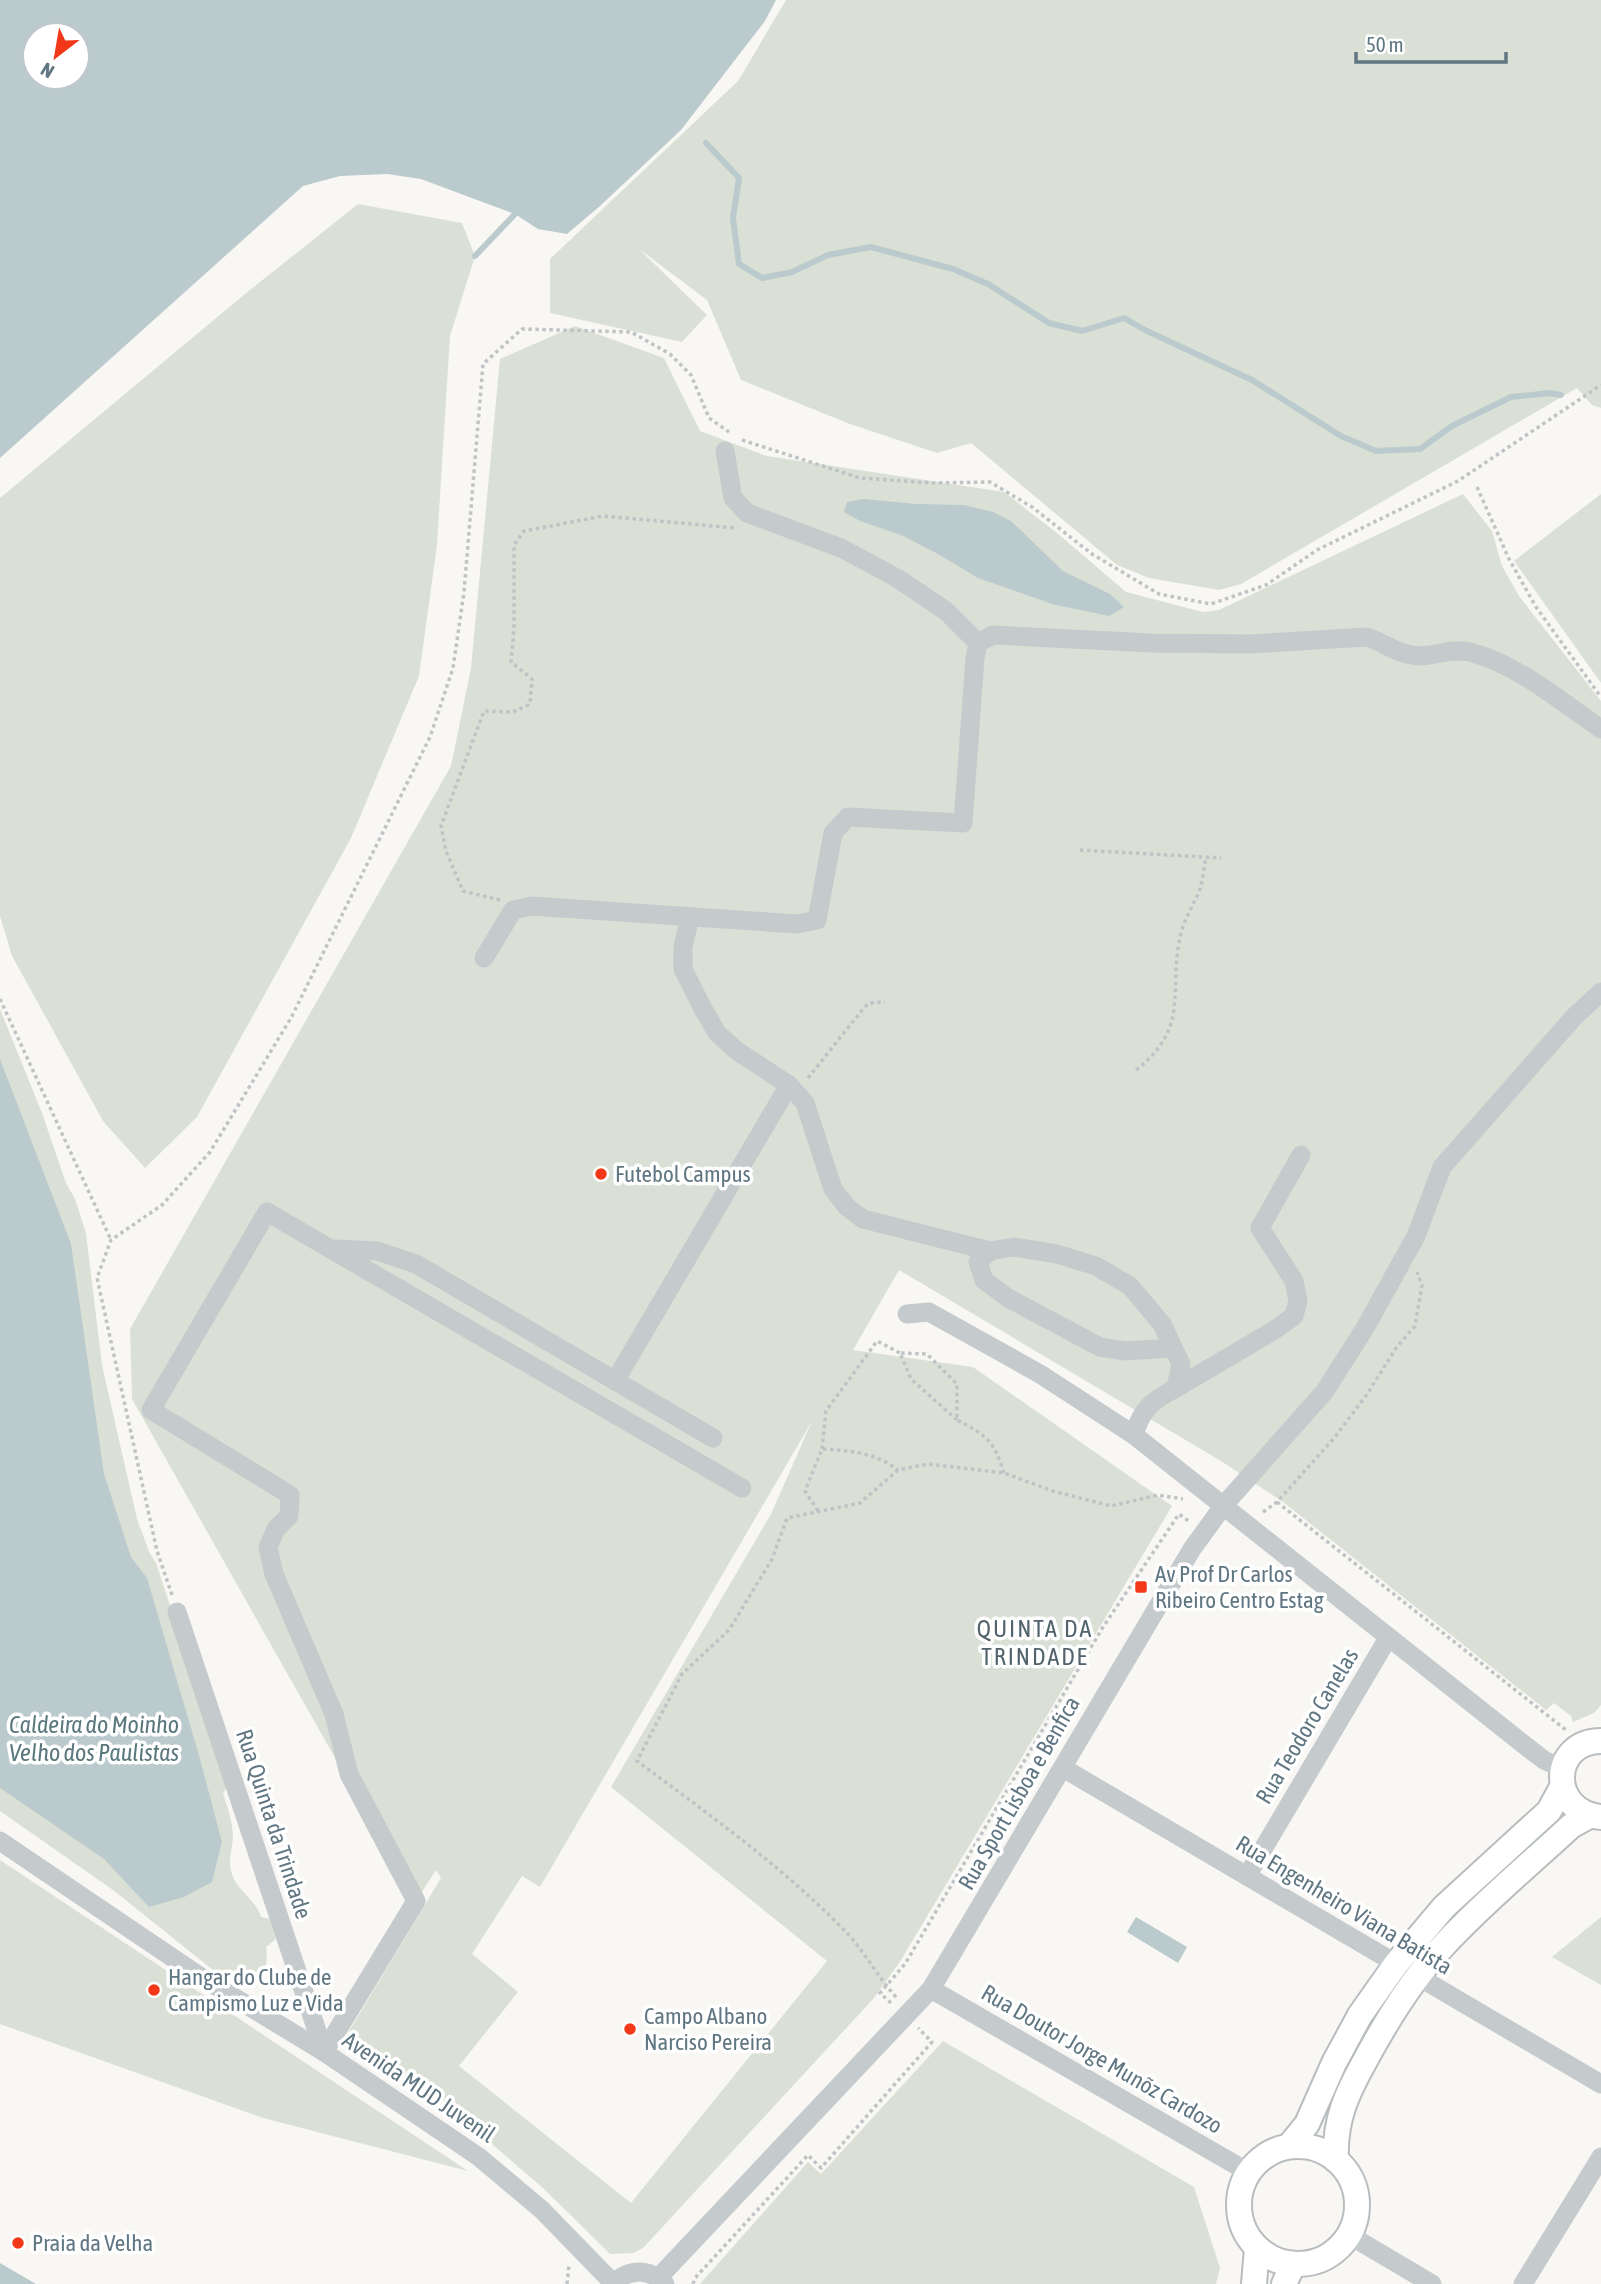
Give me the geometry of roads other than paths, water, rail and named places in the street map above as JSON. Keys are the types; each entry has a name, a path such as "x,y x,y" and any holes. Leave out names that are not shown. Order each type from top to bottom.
{"main road":[{"path":"1289,2146 1307,2124 1334,2063 1360,2015 1396,1964 1444,1908 1549,1811 1571,1754 1587,1742 1601,1741"},
{"path":"1563,1778 1572,1805 1595,1816"},
{"path":"1336,2160 1337,2125 1349,2093 1382,2030 1418,1977 1444,1945 1475,1914 1571,1826 1595,1816"},
{"path":"1289,2146 1322,2151 1336,2160 1347,2172 1354,2187 1356,2211 1349,2235 1339,2248 1325,2258 1288,2274 1246,2235 1240,2220 1238,2203 1241,2187 1248,2172 1259,2160 1289,2146"},
{"path":"1254,2284 1257,2248"}],"street":[{"path":"725,451 733,498 747,513 841,548 897,578 946,611 978,643"},
{"path":"484,958 513,910 532,905 797,925 817,920 833,833 848,817 963,822 975,657 978,643 993,635 1151,643 1237,644 1367,637 1412,656 1432,655 1448,650 1468,651 1514,670 1601,729"},
{"path":"690,917 683,947 683,969 717,1033 737,1051 793,1090 805,1103 833,1189 846,1208 863,1219 990,1251 1014,1247 1057,1254 1096,1266 1130,1286 1162,1324 1181,1364 1176,1388"},
{"name":"Rua Sport Lisboa e Benfica","path":"662,2281 931,1989 1186,1559 1223,1505 1325,1391 1365,1328 1416,1236 1442,1167 1574,1017 1601,992"},
{"path":"615,1381 793,1090"},
{"path":"1134,1435 1140,1415 1161,1396 1294,1316 1298,1301 1294,1281 1261,1228 1301,1155"},
{"path":"324,2052 416,1901 349,1774 334,1714 274,1574 268,1547 276,1530 289,1516 290,1495 151,1410 267,1212 742,1488"},
{"path":"331,1248 377,1251 416,1264 713,1437"},
{"path":"990,1251 978,1262 984,1280 1008,1298 1088,1341 1100,1347 1125,1351 1173,1348"},
{"path":"907,1314 929,1312 1040,1374 1134,1435 1544,1760 1563,1778"},
{"name":"Rua Quinta da Trindade","path":"177,1612 324,2052"},
{"name":"Rua Teodoro Canelas","path":"1247,1876 1388,1638"},
{"name":"Rua Engenheiro Viana Batista","path":"1063,1768 1601,2084"},
{"name":"Avenida MUD Juvenil","path":"0,1841 201,1977 324,2052 480,2157 542,2210 613,2284"},
{"name":"Rua Doutor Jorge Munõz Cardozo","path":"931,1989 1248,2172"},
{"path":"1523,2284 1601,2157"},
{"path":"1349,2235 1432,2284"},
{"path":"613,2284 621,2277 640,2271 662,2281"}],"water":[{"path":"0,0 776,0 765,21 681,130 567,234 538,229 515,214 421,179 387,174 340,176 303,186 0,458"},
{"path":"863,499 964,505 993,512 1011,521 1063,571 1110,594 1124,607 1109,616 1052,604 978,578 901,535 860,521 844,512 847,502"},
{"name":"Caldeira do Moinho Velho dos Paulistas","path":"0,1059 71,1244 104,1474 131,1557 147,1578 222,1842 212,1882 184,1897 149,1907 104,1859 0,1788"},
{"path":"1136,1917 1187,1947 1178,1963 1127,1932"},
{"path":"0,2263 36,2284 0,2284"}],"waterway":[{"path":"706,143 739,178 733,218 739,264 762,278 792,272 828,255 871,247 953,269 988,284 1049,323 1082,331 1124,318 1252,380 1341,436 1376,451 1420,449 1452,426 1511,397 1550,393 1561,395"},
{"path":"475,256 515,214"}],"place":[{"name":"Futebol Campus","path":"601,1174"},
{"name":"Av Prof Dr Carlos Ribeiro Centro Estag","path":"1141,1587"},
{"name":"Hangar do Clube de Campismo Luz e Vida","path":"154,1990"},
{"name":"Campo Albano Narciso Pereira","path":"630,2029"},
{"name":"Praia da Velha","path":"18,2243"}],"district":[{"name":"QUINTA DA TRINDADE","path":"1035,1642"}]}
